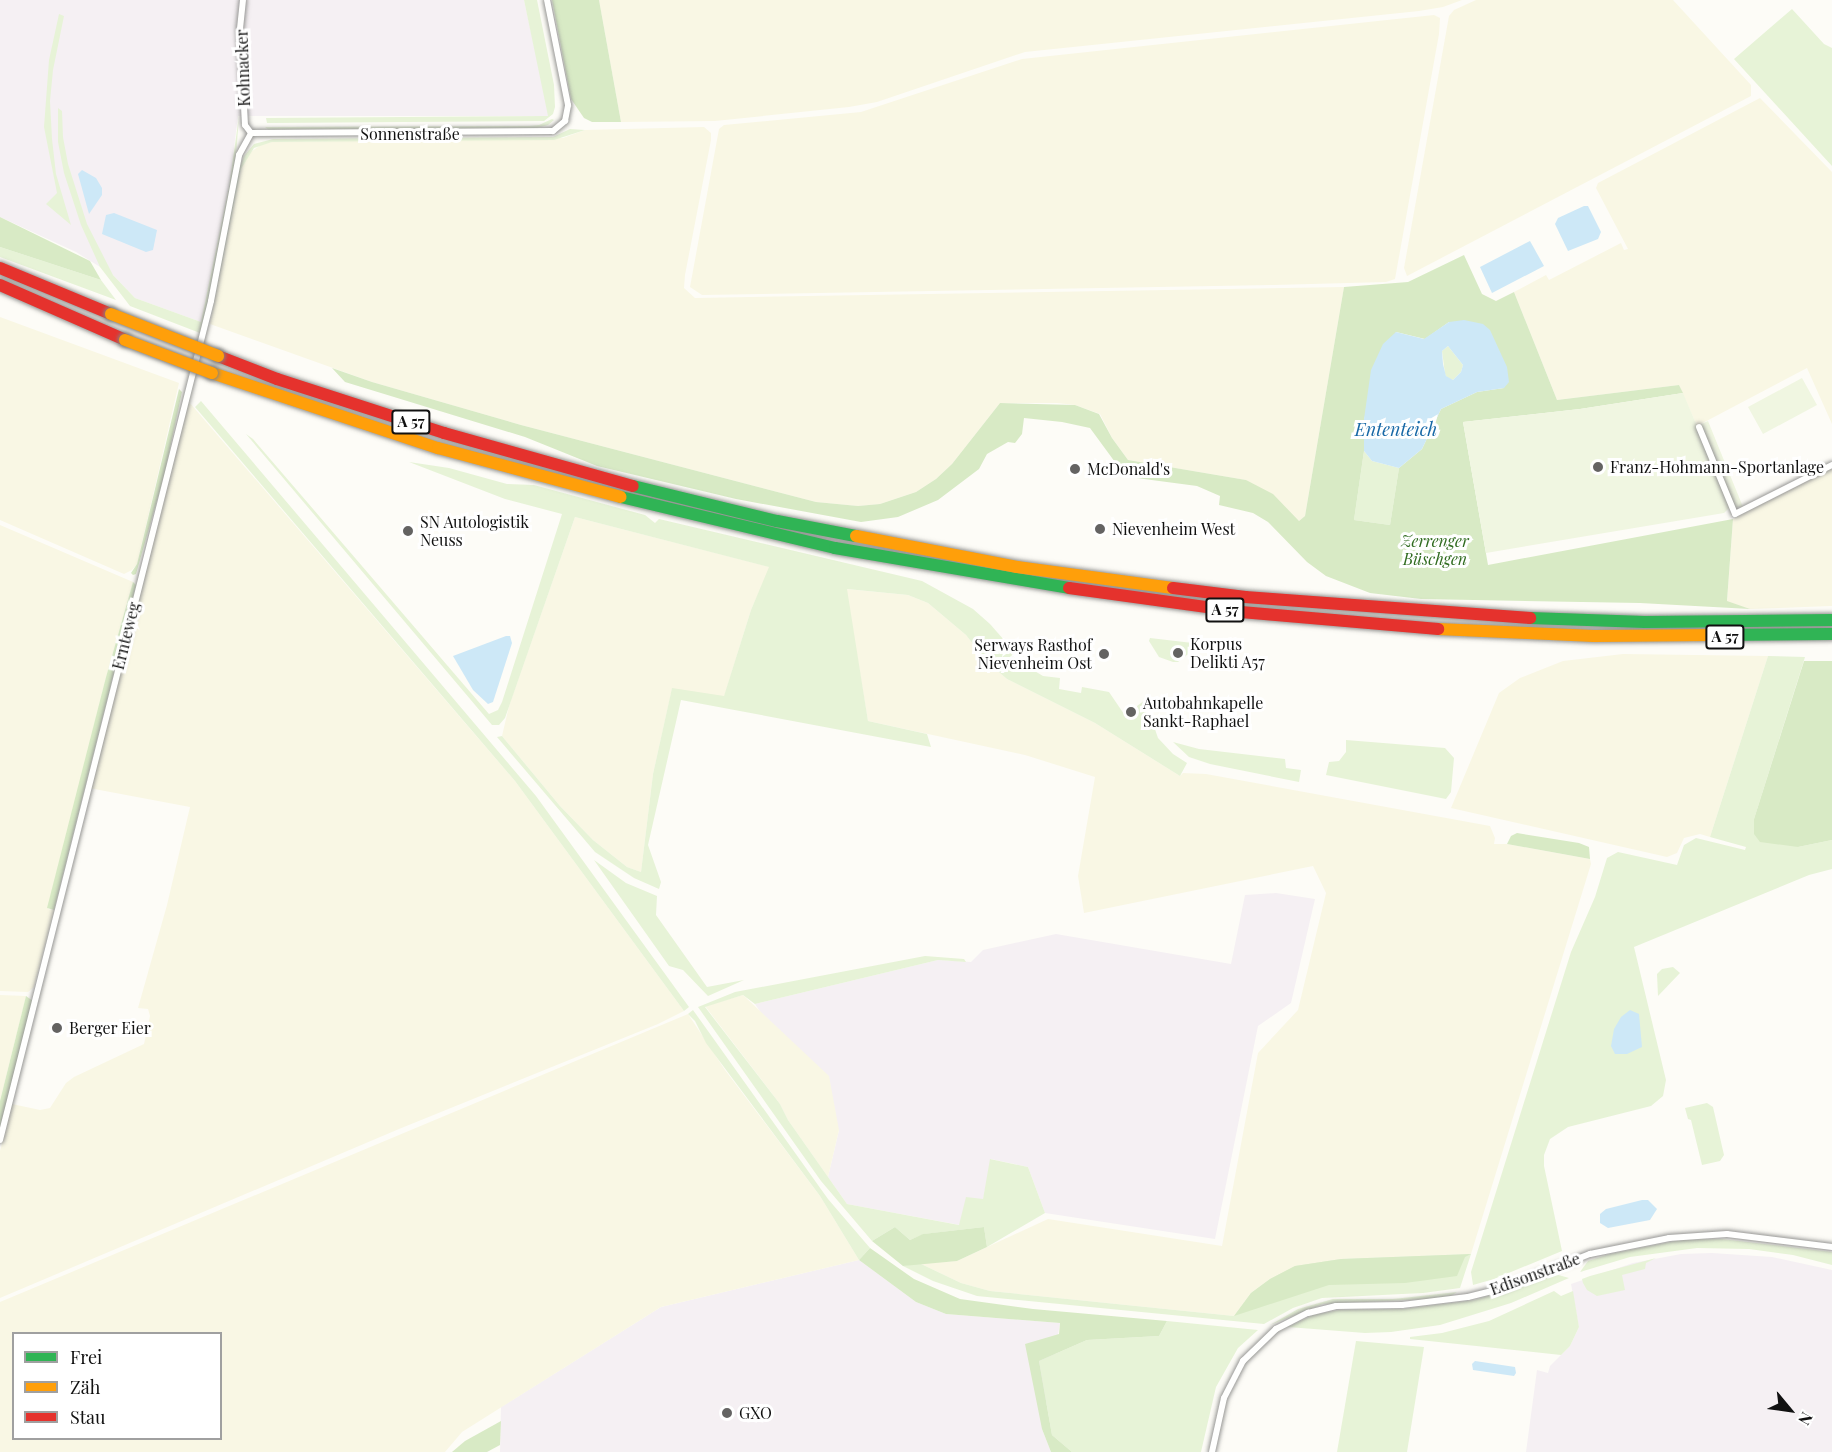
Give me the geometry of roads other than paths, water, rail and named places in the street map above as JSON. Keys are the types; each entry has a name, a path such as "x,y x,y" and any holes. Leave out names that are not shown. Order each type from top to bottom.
{"highway":[{"name":"A 57","path":"0,268 287,382 435,430 633,486 777,520 1017,567 1245,597 1485,616 1645,622 1832,620"},
{"name":"A 57","path":"0,285 125,340 212,373 438,448 660,508 836,548 1014,581 1241,612 1437,629 1602,636 1832,634"}],"street":[{"name":"Kohnacker","path":"243,0 240,30 245,125 251,133"},
{"name":"Sonnenstraße","path":"251,133 539,133 553,131 565,121 568,105 547,0"},
{"name":"Ernteweg","path":"0,1140 211,301 239,155 251,133"},
{"path":"1699,427 1735,514 1832,465"},
{"name":"Edisonstraße","path":"1212,1452 1224,1398 1243,1361 1276,1329 1308,1313 1336,1306 1402,1305 1468,1297 1502,1289 1590,1254 1669,1238 1727,1234 1832,1247"}],"water":[{"path":"82,170 96,178 102,188 102,195 89,214 78,174"},
{"path":"1588,206 1601,232 1598,239 1568,251 1555,224 1558,218"},
{"path":"114,213 157,230 153,250 146,252 102,234 106,215"},
{"path":"1530,241 1544,266 1492,293 1480,267"},
{"name":"Ententeich","path":"1464,320 1483,324 1490,330 1507,367 1509,382 1504,388 1477,392 1441,409 1422,449 1399,468 1372,461 1364,451 1364,419 1371,370 1383,344 1396,332 1424,339 1449,322","holes":["1448,346 1463,365 1461,372 1453,380 1446,376 1442,351"]},
{"path":"510,636 512,643 493,702 488,704 473,690 453,656"},
{"path":"1630,1010 1639,1014 1642,1047 1627,1054 1615,1054 1611,1046 1614,1029 1621,1017"},
{"path":"1648,1200 1657,1209 1650,1220 1608,1228 1600,1223 1600,1214 1606,1209"},
{"path":"1475,1361 1515,1367 1516,1373 1514,1376 1473,1370 1472,1364"}],"place":[{"name":"Franz-Hohmann-Sportanlage","path":"1598,467"},
{"name":"McDonald's","path":"1075,469"},
{"name":"Nievenheim West","path":"1100,529"},
{"name":"SN Autologistik Neuss","path":"408,531"},
{"name":"Korpus Delikti A57","path":"1178,653"},
{"name":"Serways Rasthof Nievenheim Ost","path":"1104,654"},
{"name":"Autobahnkapelle Sankt-Raphael","path":"1131,712"},
{"name":"Berger Eier","path":"57,1028"},
{"name":"GXO","path":"727,1413"}],"park label":[{"name":"Zerrenger Büschgen","path":"1435,550"}]}
